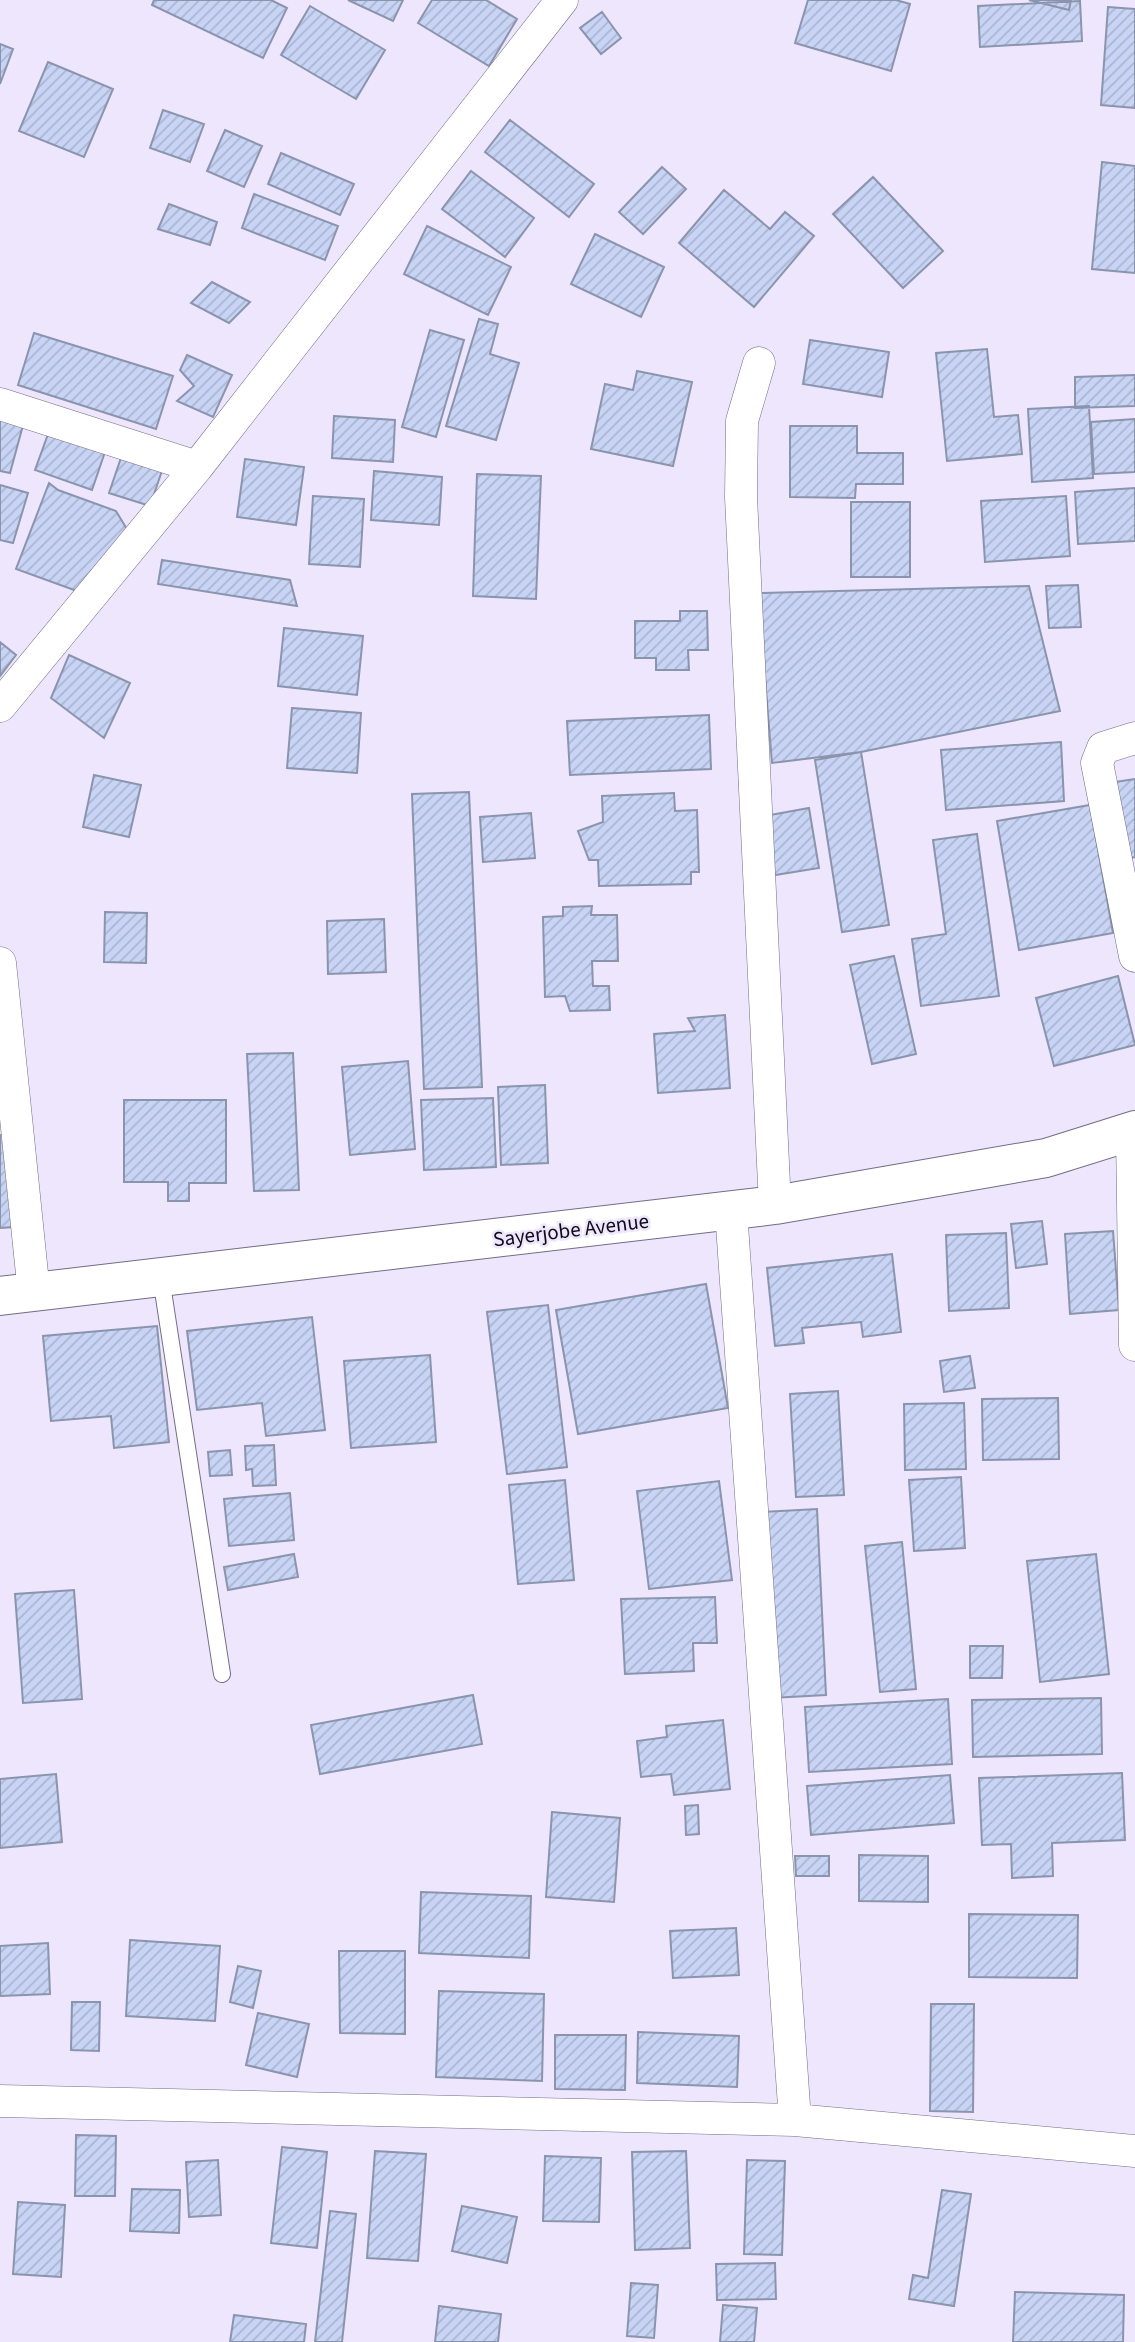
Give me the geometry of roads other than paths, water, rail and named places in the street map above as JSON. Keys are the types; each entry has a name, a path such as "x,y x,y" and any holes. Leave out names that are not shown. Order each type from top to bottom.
{"main road":[{"name":"Sayerjobe Avenue","path":"17,1294 775,1205 1046,1158 1134,1131"}],"street":[{"path":"0,706 197,467 562,0"},
{"path":"760,363 742,421 741,497 775,1205"},
{"path":"0,404 197,467"},
{"path":"1135,738 1104,748 1097,762 1135,956"},
{"path":"0,962 17,1294"},
{"path":"1134,1131 1135,1345"},
{"path":"731,1211 795,2120"},
{"path":"0,2101 795,2120 1135,2151"}],"lane":[{"path":"160,1278 222,1674"}]}
